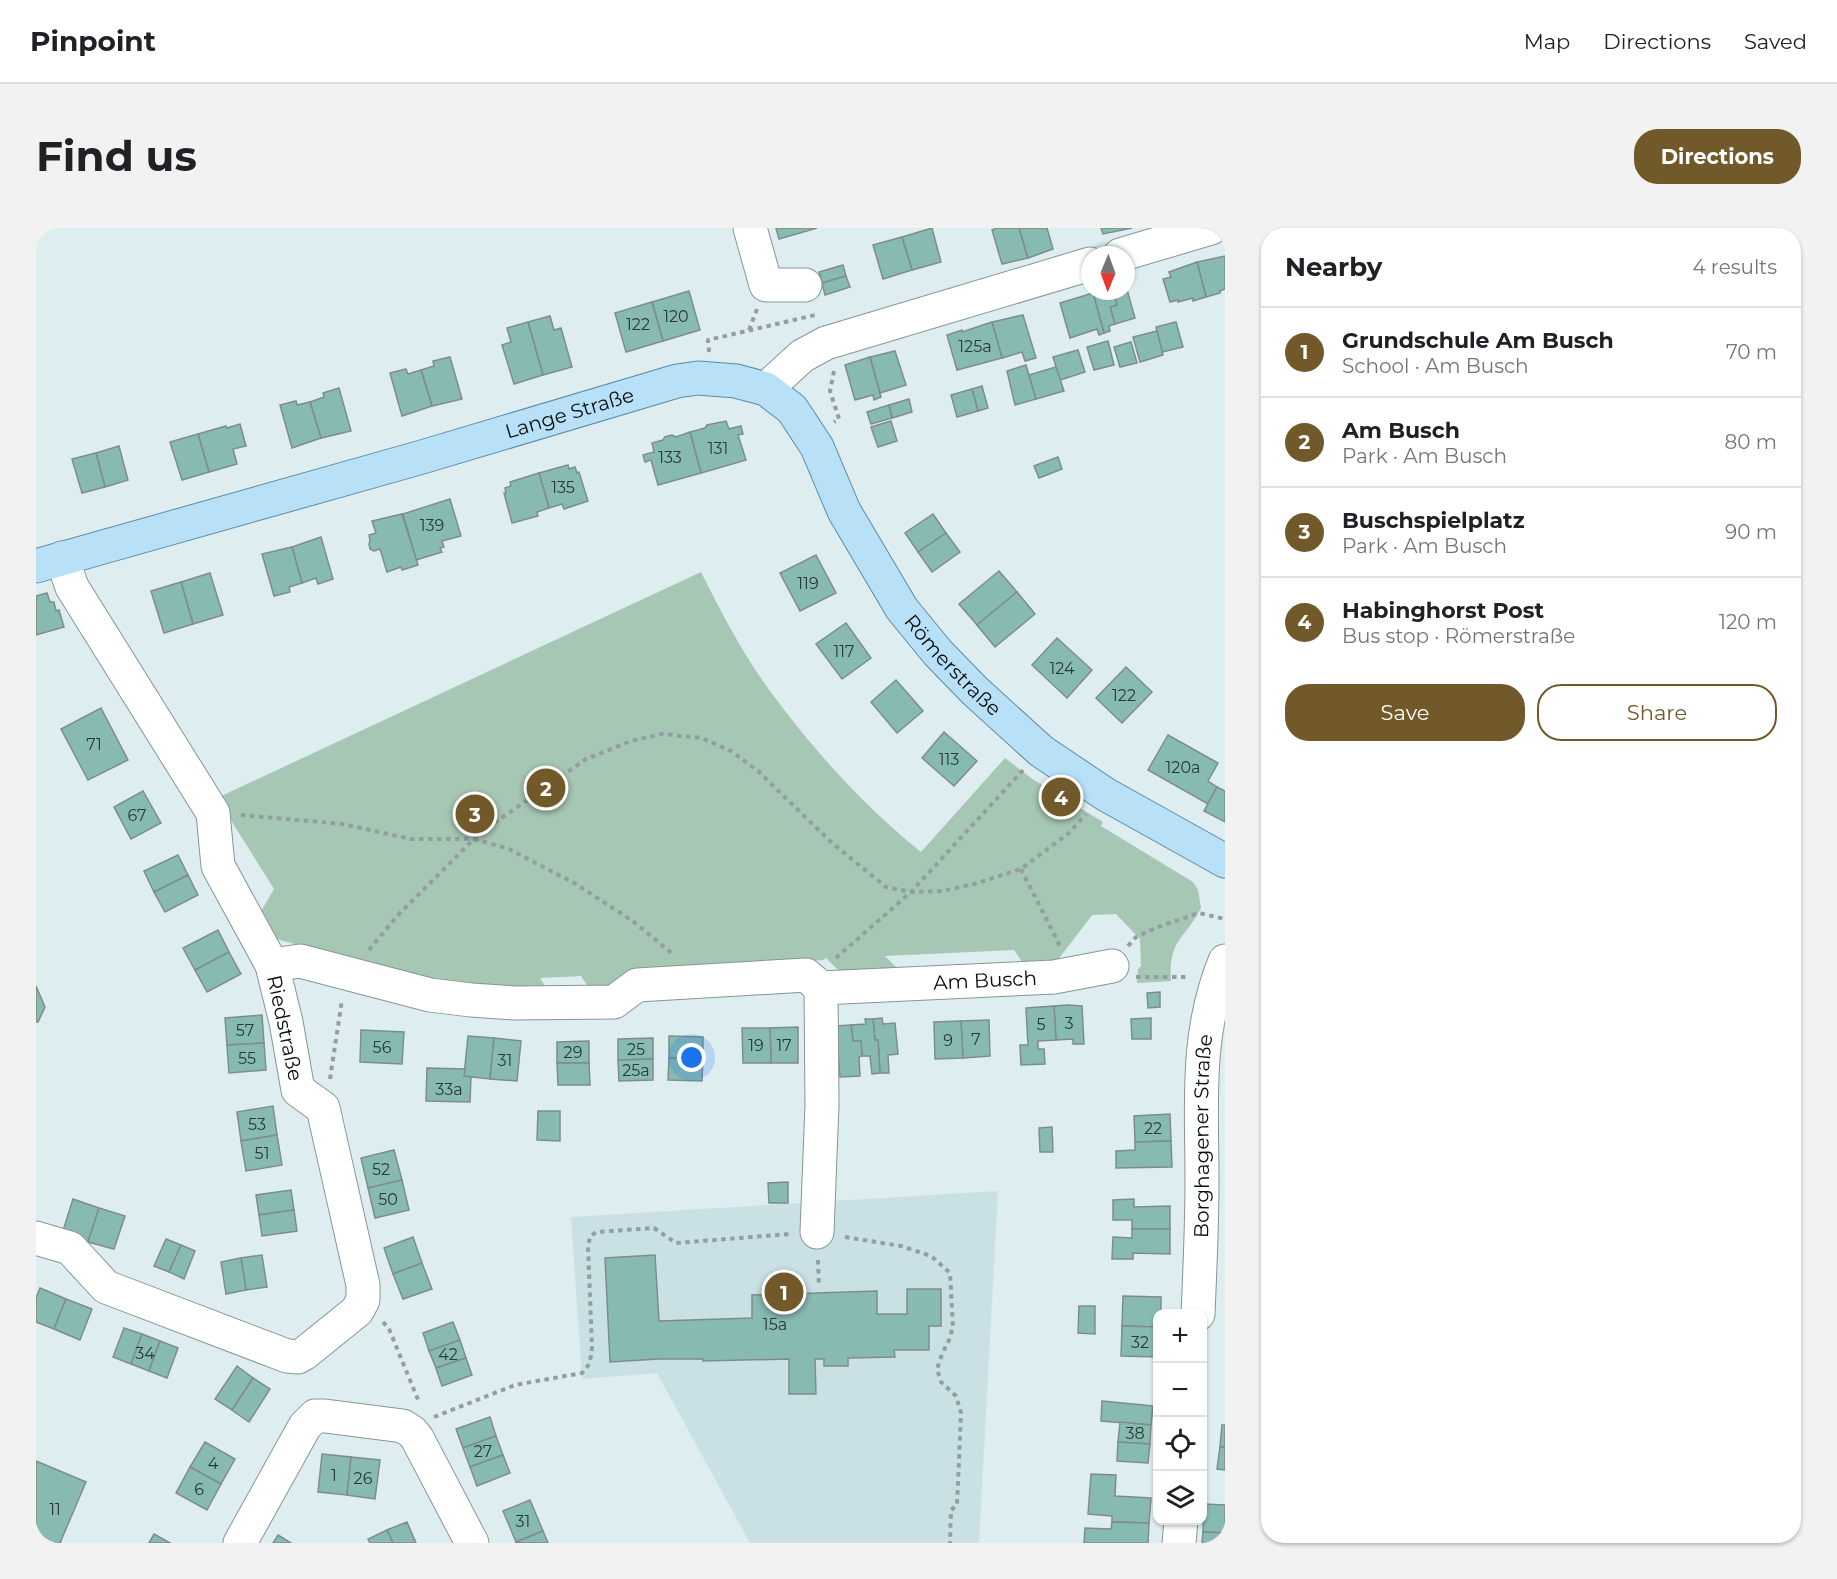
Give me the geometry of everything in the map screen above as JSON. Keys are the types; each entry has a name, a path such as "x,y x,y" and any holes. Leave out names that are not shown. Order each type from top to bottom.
{"main road":[{"name":"Lange Straße","path":"49,562 422,457 677,381 698,378 728,381 765,389"},
{"name":"Römerstraße","path":"765,389 792,409 818,447 844,511 902,609 938,653 975,692 1041,751 1105,794 1225,861"}],"street":[{"path":"750,228 766,285 805,285"},
{"path":"1135,250 1210,228"},
{"path":"765,389 802,356 825,343 1081,267"},
{"name":"Riedstraße","path":"49,562 72,587 213,813 218,866 272,965 286,1022 298,1090 323,1108"},
{"name":"Am Busch","path":"272,965 300,961 430,995 514,1004 614,1002 637,986 692,982 806,975 821,988 1054,977 1112,966"},
{"name":"Borghagener Straße","path":"1198,1309 1202,1209 1201,1070 1208,1015 1220,972"},
{"path":"816,1232 822,1105 821,988"},
{"path":"36,1238 70,1248 106,1287 287,1356 298,1357 357,1311 363,1300 363,1285 323,1108"},
{"path":"240,1543 305,1426 315,1416 419,1426 417,1438 472,1543"},
{"path":"1179,1543 1181,1525"}],"path":[{"path":"323,1108 327,1096 344,989 350,973 398,915 474,839 586,759 631,741 662,734 702,738 731,751 758,771 832,843 886,887 912,892 953,889 1021,868 1069,833 1105,794"},
{"path":"821,988 835,959 912,892 1041,751"},
{"path":"213,813 343,824 411,839 474,839 509,849 576,884 634,922 685,963 692,982"},
{"path":"1021,868 1074,975"},
{"path":"1220,972 1187,977 1135,977 1112,966 1136,937 1158,927 1199,913 1225,919"},
{"path":"363,1300 390,1329 419,1426 515,1385 582,1373 588,1368 592,1347 588,1246 590,1237 596,1232 654,1228 676,1243 816,1232 901,1246 931,1256 950,1273 952,1327 937,1369 941,1383 956,1396 961,1413 957,1505 951,1510 950,1543"}],"shaded area":[{"path":"998,1191 979,1543 750,1543 657,1373 582,1379 571,1217"}],"green space":[{"path":"701,572 743,651 789,717 861,798 921,852 1005,758 1031,778 1103,822 1101,826 1193,882 1198,890 1201,908 1175,948 1172,957 1171,981 1137,983 1138,969 1141,966 1140,939 1116,914 1092,915 1054,965 1025,966 1014,950 885,956 902,973 845,977 826,958 628,972 604,992 592,993 581,976 540,978 550,994 472,993 269,937 256,920 274,889 217,798"}],"building":[{"path":"776,228 817,228 779,239"},
{"path":"932,228 941,262 912,270 902,237"},
{"path":"1019,228 1028,258 1002,264 992,230"},
{"path":"1019,228 1047,228 1053,249 1028,258"},
{"path":"1101,228 1132,228 1103,234"},
{"path":"902,237 912,270 883,279 873,245"},
{"path":"1225,256 1225,289 1206,297 1197,262"},
{"path":"1197,262 1206,297 1193,301 1193,298 1170,302 1163,279 1171,277 1169,272"},
{"path":"843,265 846,276 822,283 819,272"},
{"path":"846,276 850,287 825,295 822,283"},
{"path":"689,291 700,330 663,341 652,302"},
{"path":"1081,297 1081,300 1095,300 1104,333 1099,335 1097,329 1070,338 1060,303"},
{"path":"1095,300 1116,300 1117,305 1110,307 1115,324 1109,326 1110,331 1104,333"},
{"path":"1116,300 1130,300 1135,318 1115,324 1110,307 1117,305"},
{"path":"652,302 663,341 626,352 615,313"},
{"path":"1023,315 1036,358 1025,361 1022,352 1002,358 992,322"},
{"path":"550,316 554,330 561,328 572,367 543,375 528,322"},
{"path":"528,322 543,375 514,384 502,345 511,342 507,328"},
{"path":"992,322 1002,358 957,370 947,335"},
{"path":"1176,322 1183,347 1162,352 1156,327"},
{"path":"1157,331 1163,355 1140,362 1133,337"},
{"path":"1108,341 1114,365 1094,370 1087,347"},
{"path":"1131,342 1137,363 1120,367 1114,347"},
{"path":"1078,350 1085,372 1060,380 1053,357"},
{"path":"895,351 906,385 880,393 870,357"},
{"path":"450,357 462,399 432,406 421,370 434,366 433,361"},
{"path":"870,357 881,397 874,400 873,395 855,400 845,365"},
{"path":"1026,365 1036,399 1015,405 1007,371"},
{"path":"1056,367 1064,391 1036,399 1029,375"},
{"path":"406,369 408,374 421,370 432,406 402,416 390,373"},
{"path":"982,386 988,408 978,411 972,389"},
{"path":"339,388 351,431 321,438 310,402 324,397 323,393"},
{"path":"972,389 978,411 957,417 951,395"},
{"path":"909,399 912,412 892,418 889,405"},
{"path":"296,401 297,405 310,402 321,438 292,448 280,405"},
{"path":"889,405 892,418 871,424 867,412"},
{"path":"726,421 729,429 741,426 743,434 738,435 746,460 701,473 690,432"},
{"path":"891,421 897,441 878,447 871,427"},
{"path":"240,424 246,446 233,449 237,464 209,472 198,434"},
{"path":"690,432 701,473 658,485 651,460 645,462 643,455 654,452 652,443 663,440 665,437 672,435 676,437"},
{"path":"198,434 209,472 182,480 170,442"},
{"path":"119,446 128,480 105,487 96,453"},
{"path":"96,453 105,487 82,493 72,459"},
{"path":"1058,457 1062,469 1039,478 1034,466"},
{"path":"568,465 569,469 575,467 577,473 579,472 588,501 564,509 562,504 549,508 539,473"},
{"path":"539,473 549,508 537,512 538,516 512,523 504,493 506,493 505,488 511,486 510,482"},
{"path":"450,499 461,536 442,541 444,547 440,548 442,552 416,560 403,514"},
{"path":"402,514 418,565 387,572 380,549 374,551 370,549 369,535 376,533 372,521"},
{"path":"933,514 946,533 918,552 905,533"},
{"path":"946,533 960,552 932,572 918,552"},
{"path":"321,537 333,579 318,584 316,578 302,583 292,547"},
{"path":"292,547 302,583 289,587 290,592 274,596 262,554"},
{"path":"816,555 836,593 800,611 780,573"},
{"path":"999,571 1017,592 977,625 959,604"},
{"path":"210,573 223,615 193,624 181,582"},
{"path":"181,582 193,624 164,633 151,591"},
{"path":"1017,592 1035,614 995,647 977,625"},
{"path":"47,593 50,602 54,602 56,611 59,610 64,627 36,635 36,596"},
{"path":"846,623 871,658 842,679 816,644"},
{"path":"1057,638 1092,670 1067,698 1032,665"},
{"path":"1126,667 1152,692 1122,723 1096,698"},
{"path":"896,680 923,711 897,733 871,702"},
{"path":"101,708 128,760 88,780 61,729"},
{"path":"944,732 977,761 954,786 922,758"},
{"path":"1168,735 1218,763 1208,781 1217,787 1208,804 1148,770"},
{"path":"1217,787 1225,791 1225,822 1204,811"},
{"path":"143,791 161,823 131,839 114,807"},
{"path":"178,855 188,875 154,892 144,871"},
{"path":"188,875 198,895 165,912 154,892"},
{"path":"218,930 229,952 195,970 183,948"},
{"path":"229,952 241,974 207,992 195,970"},
{"path":"36,986 45,1007 38,1022 36,1022"},
{"path":"1160,992 1160,1007 1148,1008 1147,993"},
{"path":"1054,1006 1082,1006 1084,1044 1073,1044 1073,1039 1056,1040"},
{"path":"1054,1006 1056,1040 1038,1041 1038,1049 1044,1049 1045,1064 1021,1065 1020,1045 1028,1045 1026,1008"},
{"path":"262,1015 264,1043 227,1045 225,1018"},
{"path":"882,1018 883,1024 895,1023 898,1054 888,1055 889,1073 880,1073 878,1040 875,1040 873,1019"},
{"path":"1151,1018 1151,1039 1132,1039 1131,1019"},
{"path":"865,1019 873,1019 875,1040 878,1040 880,1073 872,1074 870,1056 862,1056 861,1041 853,1041 851,1025 866,1024"},
{"path":"989,1020 990,1056 963,1058 961,1021"},
{"path":"961,1021 963,1058 935,1059 934,1022"},
{"path":"851,1025 853,1041 861,1041 860,1076 840,1077 836,1026"},
{"path":"798,1027 798,1063 771,1063 770,1028"},
{"path":"742,1028 770,1028 771,1063 743,1063"},
{"path":"361,1030 404,1032 402,1064 360,1062"},
{"path":"468,1036 494,1038 490,1079 464,1076"},
{"path":"669,1036 703,1037 703,1059 669,1058"},
{"path":"494,1038 521,1041 517,1081 490,1079"},
{"path":"653,1038 653,1059 618,1060 618,1039"},
{"path":"589,1041 589,1063 557,1063 557,1042"},
{"path":"264,1043 266,1070 229,1073 227,1045"},
{"path":"669,1058 703,1059 702,1081 668,1080"},
{"path":"653,1059 653,1080 619,1081 618,1060"},
{"path":"557,1063 589,1063 590,1085 558,1085"},
{"path":"427,1068 465,1069 464,1076 471,1077 470,1102 426,1101"},
{"path":"273,1106 277,1135 241,1141 237,1112"},
{"path":"538,1111 560,1111 560,1141 537,1140"},
{"path":"1170,1114 1171,1141 1135,1142 1134,1116"},
{"path":"1052,1127 1053,1152 1040,1152 1039,1128"},
{"path":"277,1135 282,1165 246,1171 241,1141"},
{"path":"1171,1141 1172,1167 1116,1168 1116,1151 1135,1150 1135,1142"},
{"path":"394,1150 402,1180 368,1188 361,1158"},
{"path":"402,1180 409,1210 375,1218 368,1188"},
{"path":"788,1182 788,1203 769,1203 768,1183"},
{"path":"291,1190 294,1210 259,1215 256,1195"},
{"path":"73,1199 99,1208 88,1242 62,1234"},
{"path":"1134,1199 1134,1207 1170,1206 1170,1229 1132,1229 1132,1220 1113,1220 1113,1200"},
{"path":"99,1208 125,1216 114,1249 88,1242"},
{"path":"294,1210 297,1231 262,1236 259,1215"},
{"path":"1132,1229 1170,1229 1170,1254 1133,1253 1133,1259 1112,1259 1113,1237 1132,1238"},
{"path":"413,1237 422,1263 393,1274 384,1248"},
{"path":"166,1239 181,1245 169,1272 154,1266"},
{"path":"181,1245 195,1251 184,1279 169,1272"},
{"path":"262,1255 267,1287 246,1290 241,1258"},
{"path":"655,1255 659,1321 752,1318 752,1295 877,1291 877,1314 907,1314 907,1289 941,1289 941,1326 929,1326 929,1350 894,1350 895,1357 848,1358 848,1366 824,1366 824,1359 815,1359 816,1394 789,1394 789,1359 703,1361 703,1359 659,1359 610,1362 605,1258"},
{"path":"241,1258 246,1290 226,1294 221,1262"},
{"path":"422,1263 432,1289 403,1299 393,1274"},
{"path":"40,1288 66,1299 54,1329 36,1322 36,1298"},
{"path":"1123,1296 1161,1297 1161,1309 1153,1309 1153,1327 1122,1326"},
{"path":"66,1299 92,1309 80,1340 54,1329"},
{"path":"1079,1306 1095,1306 1095,1334 1078,1333"},
{"path":"453,1322 460,1340 429,1351 423,1333"},
{"path":"1122,1326 1153,1327 1153,1357 1121,1356"},
{"path":"124,1328 142,1334 131,1364 113,1357"},
{"path":"142,1334 160,1341 149,1371 131,1364"},
{"path":"460,1340 466,1358 436,1368 429,1351"},
{"path":"160,1341 178,1348 167,1378 149,1371"},
{"path":"466,1358 472,1375 442,1386 436,1368"},
{"path":"237,1366 253,1378 232,1410 215,1399"},
{"path":"253,1378 270,1389 249,1422 232,1410"},
{"path":"1102,1401 1153,1406 1151,1425 1101,1421"},
{"path":"490,1417 496,1436 463,1448 456,1429"},
{"path":"1120,1422 1151,1425 1150,1444 1118,1442"},
{"path":"1222,1425 1225,1425 1225,1447 1220,1447"},
{"path":"496,1436 503,1455 470,1467 463,1448"},
{"path":"205,1442 235,1459 221,1484 190,1467"},
{"path":"1118,1442 1150,1444 1148,1463 1117,1461"},
{"path":"1220,1447 1225,1447 1225,1470 1217,1469"},
{"path":"322,1454 351,1457 347,1495 318,1492"},
{"path":"503,1455 510,1473 477,1486 470,1467"},
{"path":"351,1457 380,1460 375,1499 347,1495"},
{"path":"36,1461 86,1482 60,1543 51,1543 36,1537"},
{"path":"190,1467 221,1484 207,1510 176,1493"},
{"path":"1091,1474 1116,1475 1115,1496 1151,1498 1149,1523 1112,1522 1112,1516 1088,1514"},
{"path":"530,1500 543,1531 516,1542 503,1511"},
{"path":"1207,1504 1225,1505 1225,1533 1203,1532 1203,1525 1207,1525"},
{"path":"407,1522 416,1543 393,1543 387,1530"},
{"path":"1112,1522 1149,1523 1148,1543 1084,1543 1085,1528 1111,1529"},
{"path":"387,1530 393,1543 370,1543 368,1539"},
{"path":"543,1531 548,1543 516,1543 516,1542"},
{"path":"1203,1532 1225,1533 1225,1543 1202,1543"},
{"path":"154,1534 170,1543 149,1543"},
{"path":"278,1535 291,1543 273,1543"}],"place":[{"name":"Am Busch","path":"546,788"},
{"name":"Habinghorst Post","path":"1061,797"},
{"name":"Buschspielplatz","path":"475,814"},
{"name":"Grundschule Am Busch","path":"784,1292"}]}
